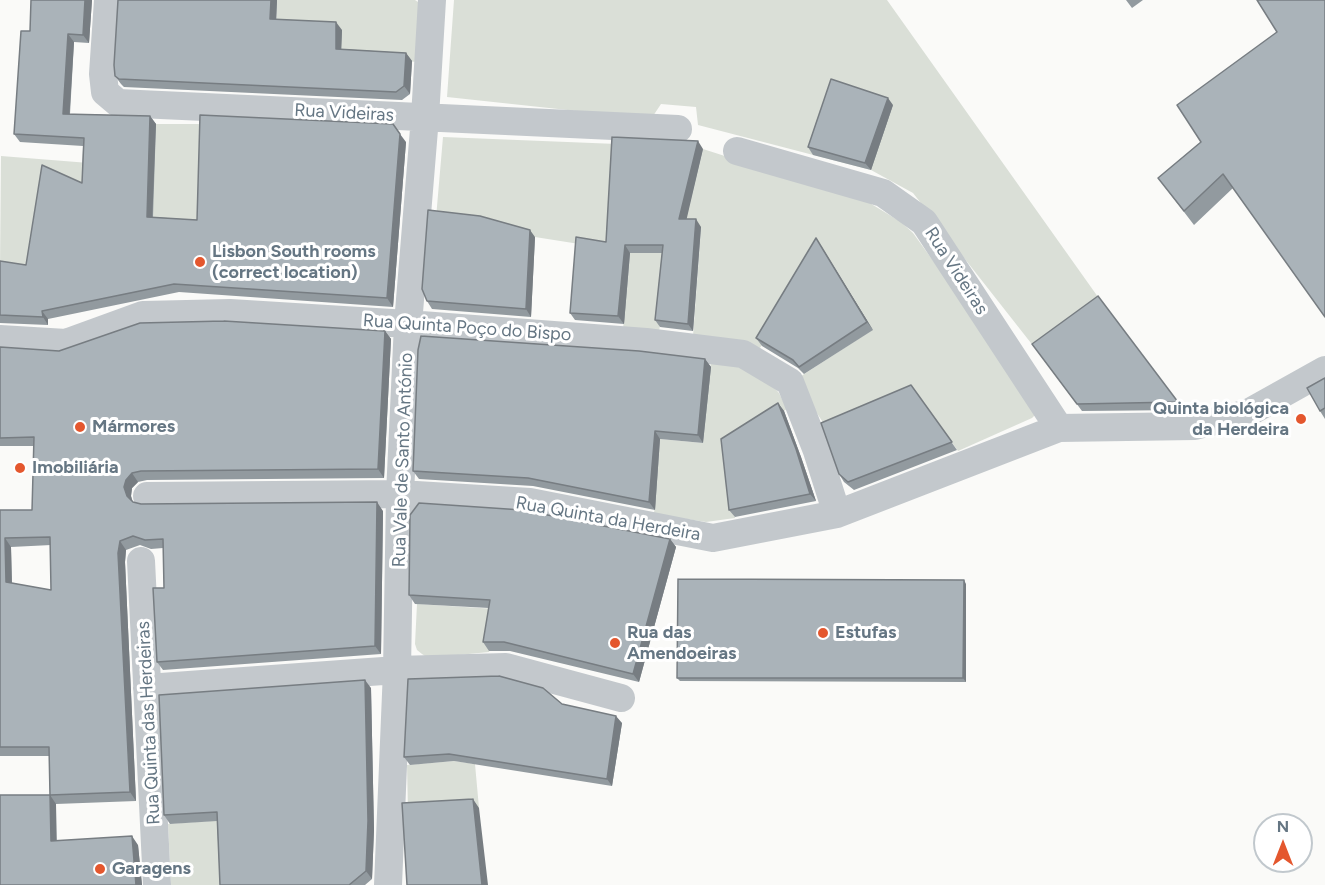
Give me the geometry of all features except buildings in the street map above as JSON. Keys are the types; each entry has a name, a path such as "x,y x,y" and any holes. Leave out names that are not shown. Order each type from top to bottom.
{"street":[{"name":"Rua Videiras","path":"108,0 104,83 105,92 118,103 678,129"},
{"name":"Rua Vale de Santo António","path":"388,885 397,670 400,494 408,324 432,0"},
{"name":"Rua Videiras","path":"737,151 883,193 924,222 1059,428"},
{"name":"Rua Quinta Poço do Bispo","path":"0,339 66,343 143,315 230,313 646,342 743,354 790,382 817,451 837,514"},
{"name":"Rua Quinta da Herdeira","path":"147,496 400,494 530,502 713,538 837,514 1059,428 1196,426 1248,413 1325,370"},
{"name":"Rua Quinta das Herdeiras","path":"141,561 157,885"},
{"path":"147,688 397,670 506,667 621,698"}],"shaded area":[{"path":"277,0 415,0 418,2 418,62 341,57 276,27"},
{"path":"454,0 887,0 1103,304 1038,352 913,193 871,170 698,125 696,107 661,104 651,119 447,97"},
{"path":"156,124 206,124 203,228 152,224"},
{"path":"443,137 617,144 611,249 535,237 485,224 436,218"},
{"path":"703,149 868,202 901,222 913,233 1036,403 1037,413 1032,418 958,451 916,393 828,430 795,380 872,330 821,246 760,348 693,336 701,227 685,223"},
{"path":"1,156 89,163 88,191 31,274 0,268"},
{"path":"669,247 659,333 623,329 630,253"},
{"path":"711,361 733,363 770,383 779,393 787,409 726,447 735,518 706,522 654,514 660,439 703,443"},
{"path":"417,604 496,609 489,652 428,658 417,650 415,644"},
{"path":"454,761 475,764 479,808 408,812 407,765"},
{"path":"223,820 225,885 171,885 168,824"}],"place":[{"name":"Lisbon South rooms (correct location)","path":"200,262"},
{"name":"Quinta biológica da Herdeira","path":"1301,419"},
{"name":"Mármores","path":"80,427"},
{"name":"Imobiliária","path":"20,468"},
{"name":"Estufas","path":"823,633"},
{"name":"Rua das Amendoeiras","path":"615,643"},
{"name":"Garagens","path":"100,869"}]}
